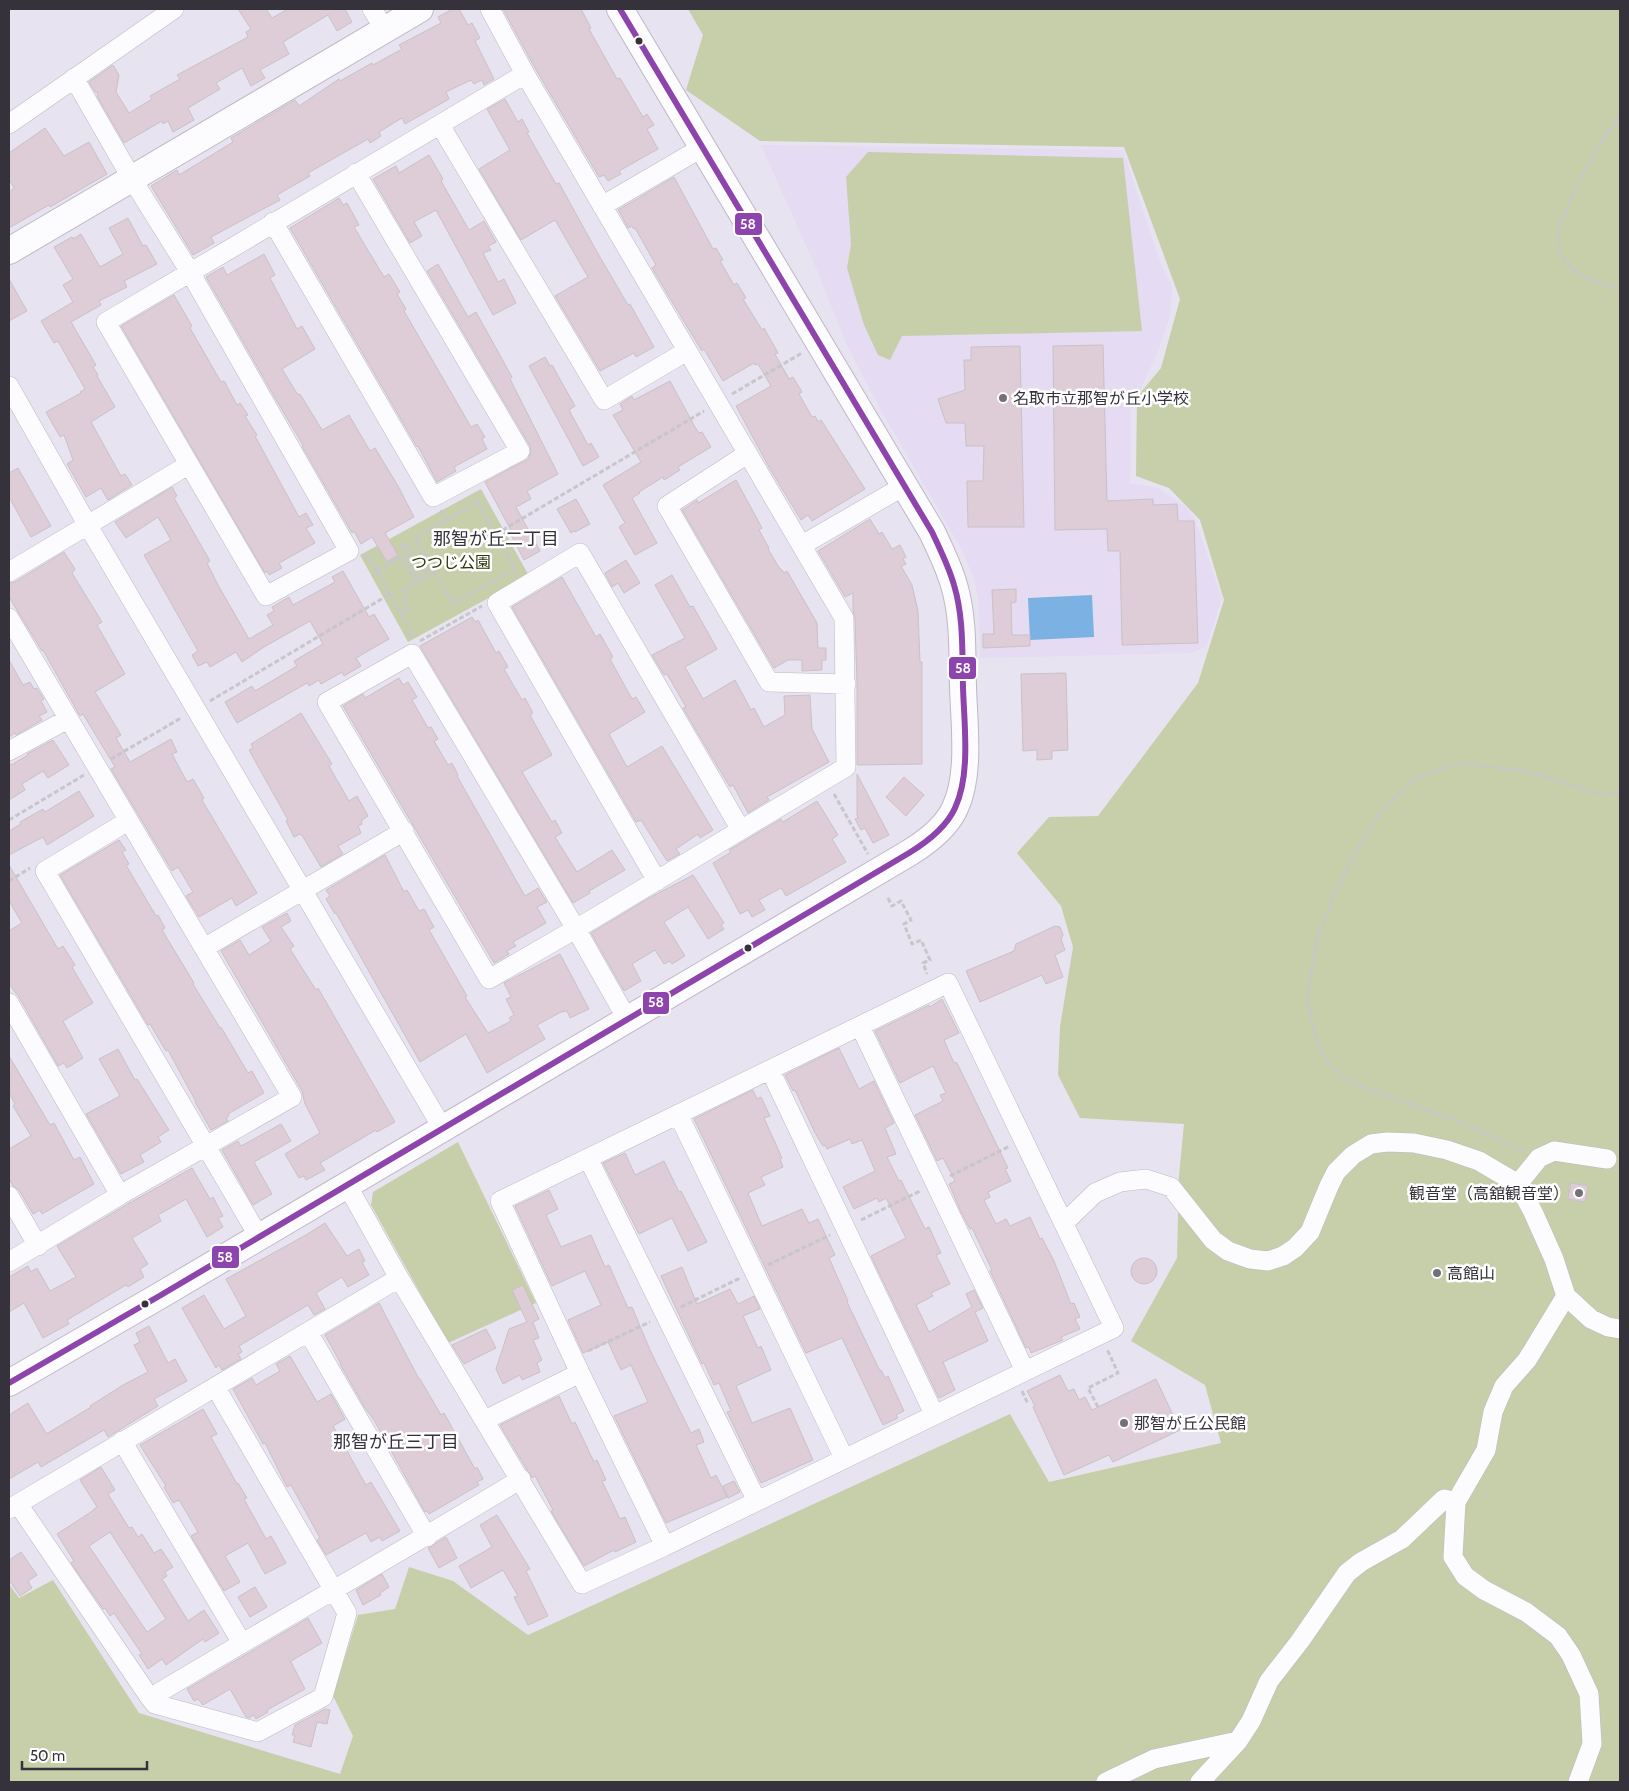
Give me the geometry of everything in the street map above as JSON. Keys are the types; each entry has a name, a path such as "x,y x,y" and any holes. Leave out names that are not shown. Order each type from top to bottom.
{"street":[{"path":"9,124 174,9"},
{"path":"9,251 132,179 378,19 420,9"},
{"path":"490,9 525,74 844,618 846,767 657,881 576,929 489,979 327,702 412,654 576,929 627,1019"},
{"path":"9,1383 443,1129 923,844 947,821 955,809 960,794 965,761 962,636 959,606 944,558 932,532 620,9"},
{"path":"74,78 132,179 190,272 350,551 266,596 106,322 190,272 272,222 525,74"},
{"path":"440,125 604,400 687,351"},
{"path":"602,206 703,147"},
{"path":"272,222 433,497 520,451 356,173"},
{"path":"9,386 87,524 304,889 443,1129"},
{"path":"747,454 667,506 769,682 846,684"},
{"path":"9,572 188,465"},
{"path":"802,545 904,486"},
{"path":"657,881 497,603 580,553 741,830"},
{"path":"9,618 292,1097 120,1195 9,1262"},
{"path":"9,751 68,719"},
{"path":"128,820 45,870 259,1237"},
{"path":"204,948 404,831"},
{"path":"347,1185 399,1278 521,1479 582,1584 665,1546 1114,1328 948,983 500,1201 576,1365 665,1546"},
{"path":"9,1003 120,1195"},
{"path":"860,1026 1024,1371"},
{"path":"770,1070 934,1414"},
{"path":"678,1114 844,1458"},
{"path":"1064,1223 1096,1193 1120,1182 1146,1179 1171,1188 1213,1240 1228,1251 1250,1259 1268,1261 1284,1256 1310,1232 1328,1186 1336,1172 1353,1155 1371,1144 1387,1142 1414,1143 1447,1150 1478,1161 1518,1184 1554,1258 1566,1296 1591,1320 1608,1327 1620,1329"},
{"path":"1518,1184 1539,1158 1554,1151 1607,1159"},
{"path":"588,1158 756,1501"},
{"path":"9,1196 38,1246"},
{"path":"216,1388 347,1613 323,1696 258,1732 155,1704 13,1507 399,1278"},
{"path":"1566,1296 1527,1360 1504,1386 1493,1412 1486,1450 1456,1502 1453,1556 1465,1576 1484,1590 1526,1612 1558,1636 1571,1655 1589,1694 1592,1744 1578,1782"},
{"path":"308,1332 427,1537"},
{"path":"485,1420 576,1365"},
{"path":"122,1441 242,1643"},
{"path":"150,1698 427,1537 521,1479"},
{"path":"1200,1782 1238,1741 1252,1721 1269,1681 1300,1641 1347,1573 1361,1562 1402,1539 1444,1500 1456,1502"},
{"path":"1106,1782 1154,1759 1238,1741"}],"path":[{"path":"1620,116 1601,142 1586,170 1564,216 1557,237 1562,258 1579,275 1620,289"},
{"path":"731,395 803,352"},
{"path":"496,534 712,406"},
{"path":"478,502 516,568 453,604 432,567 415,538 478,502"},
{"path":"420,581 401,546 407,543 423,572 432,567"},
{"path":"350,551 369,557 409,627 412,654"},
{"path":"377,571 401,557 416,583"},
{"path":"401,614 408,610 403,601 407,598 404,590 434,572"},
{"path":"210,701 390,594"},
{"path":"412,654 417,642 486,604 497,603"},
{"path":"104,763 188,715"},
{"path":"1539,1158 1458,1121 1359,1086 1338,1073 1321,1053 1307,998 1317,939 1332,900 1358,847 1378,815 1414,780 1453,764 1469,764 1525,771 1597,793 1620,793"},
{"path":"9,820 91,771"},
{"path":"826,779 869,856"},
{"path":"888,898 892,906 901,901 910,920 904,924 912,944 921,940 930,960 923,963"},
{"path":"948,1176 1024,1140"},
{"path":"859,1221 928,1186"},
{"path":"761,1268 838,1231"},
{"path":"680,1308 747,1275"},
{"path":"576,1365 658,1318"},
{"path":"1098,1407 1088,1388 1118,1373 1104,1344"},
{"path":"1025,1399 1028,1404"}],"shaded area":[{"name":"名取市立那智が丘小学校","path":"761,145 1123,150 1161,264 1172,288 1170,316 1158,351 1140,390 1131,390 1130,483 1158,488 1185,506 1195,519 1222,598 1206,647 1191,653 980,658 979,603 974,579 963,552 878,405 845,341 817,270"}],"green space":[{"path":"688,9 1620,9 1620,1782 9,1782 9,1584 19,1598 53,1580 139,1713 340,1774 353,1736 333,1696 358,1615 395,1609 409,1567 453,1581 528,1635 1010,1414 1049,1482 1221,1443 1205,1385 1131,1341 1177,1258 1179,1176 1184,1124 1080,1118 1058,1075 1060,1027 1073,947 1061,906 1017,853 1049,817 1098,816 1198,683 1224,600 1200,520 1169,488 1136,476 1137,397 1161,368 1180,299 1124,147 760,141 686,90 703,35"},
{"path":"868,152 1123,158 1142,331 902,336 890,360 878,355 864,325 847,268 851,244 846,177"},
{"name":"つつじ公園","path":"481,489 529,576 408,642 360,555"},
{"path":"458,1142 536,1303 448,1343 371,1205 373,1192"}],"water":[{"path":"1092,595 1094,637 1030,640 1028,598"}],"building":[{"path":"238,9 266,9 272,18 288,9 345,9 352,22 337,31 328,15 283,42 289,54 260,70 265,78 251,86 242,68 216,83 220,89 188,108 194,120 173,132 168,121 163,124 162,121 124,143 97,96 98,93 95,92 89,82 113,65 119,75 116,92 129,113 152,99 150,96 180,79 177,75 248,37 246,32 251,29"},
{"path":"453,9 459,9 468,25 472,23 480,38 475,41 494,79 484,85 482,80 474,84 471,80 446,92 449,99 405,124 402,118 379,132 381,136 370,143 368,139 308,173 310,176 277,195 280,200 211,237 214,243 193,255 151,186 177,170 179,175 233,142 231,138 295,100 299,106 339,79 340,81 402,49 399,45 441,23 438,17"},
{"path":"503,9 581,9 591,28 589,29 617,79 620,78 643,117 647,114 654,125 647,129 658,149 619,171 621,174 608,181 604,175 599,177"},
{"path":"505,99 518,122 522,119 529,132 527,133 556,184 559,183 597,252 628,305 630,304 654,347 636,357 634,353 600,371 555,296 588,277 555,220 521,240 479,169 510,150 487,109"},
{"path":"45,128 64,156 89,142 107,174 9,228 9,192 14,188 9,179 9,153"},
{"path":"429,155 443,179 441,181 469,230 484,221 496,242 488,246 491,250 483,253 498,282 504,279 516,303 493,315 436,210 414,222 422,236 410,243 373,179 396,166 399,173"},
{"path":"674,177 713,249 716,248 723,260 720,261 734,285 737,283 746,298 743,299 762,330 764,328 778,353 775,354 789,379 793,377 802,392 799,394 812,417 815,416 818,422 821,420 865,489 812,521 808,515 801,520 770,469 736,406 771,386 758,364 755,365 754,363 723,381 704,349 702,351 652,268 656,265 635,228 632,226 628,228 618,210"},
{"path":"339,198 343,205 347,203 359,225 354,227 384,277 389,274 400,292 397,294 406,309 404,311 471,427 477,424 485,437 482,439 487,449 454,467 456,471 437,482 418,446 290,228"},
{"path":"128,218 143,246 146,245 157,264 124,281 127,287 99,301 101,305 71,322 96,365 93,367 97,376 115,407 91,422 121,476 125,474 132,485 108,500 101,488 86,497 67,464 73,460 64,435 60,437 46,412 85,389 58,341 54,343 41,321 73,302 63,285 73,279 54,247 81,234 100,267 123,254 109,228"},
{"path":"264,254 275,275 270,278 297,329 302,326 315,349 282,369 322,430 349,415 370,451 375,448 414,517 385,533 398,555 387,562 372,537 361,544 354,531 352,533 206,277 223,267 227,275"},
{"path":"438,264 468,317 476,312 512,377 510,379 558,474 527,491 531,499 516,507 540,551 524,560 511,535 513,534 485,482 528,459 531,452 530,446 427,271"},
{"path":"9,279 27,311 9,321"},
{"path":"174,295 192,326 190,328 221,382 224,381 237,405 240,403 248,415 245,416 257,435 255,436 299,517 306,513 313,525 306,528 315,543 279,563 282,568 269,575 267,571 265,573 121,326"},
{"path":"1103,345 1107,501 1153,499 1153,505 1177,504 1178,521 1194,521 1198,643 1122,645 1120,551 1108,551 1107,529 1055,530 1053,346"},
{"path":"1020,346 1024,527 968,527 967,481 983,481 984,446 966,446 965,423 946,423 938,399 965,390 964,360 971,360 971,347"},
{"path":"545,357 550,366 552,365 575,406 569,410 588,445 591,443 599,457 583,466 529,366"},
{"path":"670,381 695,427 699,433 702,432 711,447 678,467 680,470 664,480 663,477 632,498 657,543 635,555 619,527 625,523 603,485 641,462 613,415 623,410 620,404 632,396 634,400"},
{"path":"18,468 51,526 31,537 9,497 9,473"},
{"path":"736,480 762,528 759,530 768,549 780,569 784,573 787,571 817,623 818,648 826,648 826,660 822,660 822,670 802,671 802,660 788,660 774,668 682,510 697,500 698,503"},
{"path":"172,487 177,496 174,498 210,561 207,563 218,585 249,639 273,625 267,615 274,611 272,607 289,597 293,605 335,582 332,577 343,571 369,617 374,614 389,639 356,658 361,666 344,676 342,672 321,684 319,680 309,686 307,683 237,723 225,702 252,686 255,691 297,666 294,661 323,644 310,621 242,662 236,652 210,667 207,662 198,666 192,655 198,651 144,555 171,540 158,517 126,538 115,522"},
{"path":"576,499 590,524 571,533 557,509"},
{"path":"870,519 879,534 882,532 892,549 900,545 906,557 903,559 906,564 901,566 912,585 918,611 920,662 922,662 922,764 857,765 857,684 853,593 845,597 818,551"},
{"path":"64,552 75,569 72,573 102,622 97,625 125,674 95,692 121,735 116,738 130,762 171,739 177,752 172,754 187,782 193,779 204,798 202,800 257,893 236,906 232,898 199,917 186,896 193,892 178,867 172,871 111,769 115,767 83,714 80,716 43,650 9,597 9,583 15,582"},
{"path":"626,560 640,583 624,593 618,583 612,587 605,573"},
{"path":"672,575 690,607 693,606 717,649 685,667 703,699 735,680 751,710 754,708 764,727 785,715 784,696 810,695 812,729 829,762 767,797 769,800 748,813 733,785 730,787 683,708 686,707 667,674 664,675 652,655 685,638 655,585"},
{"path":"562,577 596,637 600,634 613,657 610,659 632,699 636,697 645,712 609,734 627,767 662,746 713,830 700,838 698,834 676,849 680,854 667,861 641,820 636,822 512,607"},
{"path":"1016,589 1016,602 1011,603 1012,635 1030,635 1030,646 983,648 983,634 994,634 992,590"},
{"path":"472,617 475,622 478,620 496,653 499,651 508,667 504,669 522,700 525,698 533,713 530,715 552,755 522,772 552,822 555,820 562,833 555,837 577,872 612,850 625,870 589,891 590,893 573,903 420,646"},
{"path":"9,660 23,685 30,682 34,689 37,688 44,699 41,701 47,712 39,716 42,720 9,737"},
{"path":"1066,673 1068,750 1052,751 1052,759 1037,760 1037,750 1023,751 1021,674"},
{"path":"399,678 403,685 408,682 417,697 412,700 428,728 431,727 438,739 434,741 448,765 452,763 457,776 525,896 538,888 547,902 537,907 546,923 513,942 516,946 507,951 509,954 494,963 343,706 363,694 365,698"},
{"path":"301,713 332,764 329,766 349,801 357,796 368,816 358,826 361,833 338,846 343,854 321,867 303,837 300,834 294,837 286,821 288,820 249,750 253,748 251,744"},
{"path":"53,740 69,765 48,778 43,771 22,784 25,790 9,800 9,762 11,765"},
{"path":"857,774 889,835 873,843 865,828 861,830 855,819 858,818"},
{"path":"904,777 924,795 906,816 886,797"},
{"path":"79,791 94,816 47,845 43,837 9,855 9,831 21,824 20,822 43,809 45,812"},
{"path":"817,801 838,835 832,839 846,862 786,896 781,888 759,900 765,910 752,917 748,910 740,914 713,863 731,852 729,850 781,819 783,822"},
{"path":"119,840 126,850 122,852 129,864 126,865 156,916 158,915 165,928 162,930 248,1073 252,1071 264,1093 228,1114 229,1116 226,1118 228,1121 211,1130 168,1050 166,1051 150,1024 148,1025 60,875"},
{"path":"385,855 404,892 407,890 419,911 424,909 434,927 429,930 467,996 465,997 488,1033 511,1021 509,1018 514,1015 506,999 511,997 504,983 560,954 589,1009 570,1018 567,1011 561,1012 537,1025 545,1039 487,1073 466,1034 420,1062 336,913 326,899 330,896 326,890"},
{"path":"9,865 58,949 63,946 75,965 72,967 93,1003 63,1021 83,1058 67,1068 64,1063 58,1066 19,997 9,984 9,931 22,923 9,901"},
{"path":"693,875 724,923 721,925 724,929 708,939 688,907 664,922 685,956 672,964 670,961 664,964 655,950 632,964 641,981 624,991 591,933 649,898"},
{"path":"287,913 291,921 281,927 294,946 290,949 316,990 318,988 395,1122 377,1132 376,1130 320,1163 325,1170 306,1180 304,1176 299,1178 285,1154 320,1133 305,1104 302,1091 221,951 240,940 249,955 271,941 262,927"},
{"path":"1055,926 1060,927 1063,935 1061,939 1065,950 1055,955 1063,977 1046,984 1042,975 980,1002 966,971 1014,951 1016,944"},
{"path":"942,999 959,1033 944,1040 1008,1168 1005,1169 1011,1181 988,1192 990,1197 984,1200 996,1224 1006,1219 1010,1226 1030,1217 1040,1239 1042,1238 1054,1261 1071,1304 1074,1303 1080,1317 1075,1319 1080,1329 1061,1337 1063,1340 1031,1353 1029,1347 1026,1348 972,1228 970,1229 961,1212 949,1184 955,1181 943,1158 937,1161 915,1115 943,1101 940,1095 946,1093 933,1066 900,1083 875,1031 929,1005 930,1007"},
{"path":"839,1048 859,1089 874,1081 894,1123 885,1128 896,1154 887,1157 899,1181 901,1180 925,1229 929,1227 941,1253 936,1255 950,1284 931,1293 933,1296 916,1305 929,1332 972,1307 966,1294 974,1290 983,1308 975,1312 988,1341 943,1362 955,1390 939,1398 871,1256 906,1238 886,1198 879,1202 877,1198 854,1209 843,1187 875,1171 862,1140 852,1144 850,1139 827,1149 825,1145 823,1146 795,1090 793,1091 785,1075"},
{"path":"118,1049 135,1080 137,1079 169,1130 158,1137 161,1142 140,1155 144,1162 121,1174 86,1114 120,1096 99,1059"},
{"path":"9,1056 50,1125 54,1123 74,1160 80,1157 94,1184 42,1214 40,1210 33,1214 19,1190 13,1186 9,1178 9,1149 31,1136 13,1106 15,1104 9,1093"},
{"path":"753,1090 757,1099 761,1097 770,1116 764,1118 782,1158 780,1159 783,1167 761,1177 765,1185 748,1193 762,1226 802,1209 809,1223 818,1219 835,1255 829,1258 847,1302 880,1371 885,1378 888,1376 904,1411 896,1415 898,1418 883,1425 842,1338 806,1353 694,1119"},
{"path":"281,1124 291,1141 254,1162 272,1194 253,1205 222,1150 238,1141 241,1146"},
{"path":"625,1153 635,1175 664,1161 707,1242 688,1251 672,1218 639,1234 603,1163"},
{"path":"192,1168 210,1199 213,1197 223,1216 218,1218 223,1227 207,1237 186,1199 158,1215 161,1221 132,1238 148,1264 140,1269 144,1277 128,1287 126,1285 67,1320 69,1324 43,1338 24,1303 9,1312 9,1277 28,1266 31,1272 37,1268 50,1291 76,1277 57,1246"},
{"path":"1571,1183 1588,1186 1585,1202 1568,1199"},
{"path":"549,1190 558,1209 546,1215 561,1247 591,1235 605,1267 609,1265 628,1308 632,1307 650,1350 691,1433 699,1429 704,1442 696,1445 711,1478 716,1475 727,1497 666,1523 614,1416 648,1402 631,1365 621,1370 608,1342 583,1353 568,1320 601,1305 585,1271 552,1286 515,1206"},
{"path":"325,1223 347,1256 359,1249 365,1261 362,1262 369,1275 348,1287 342,1277 316,1293 325,1309 314,1315 308,1305 239,1346 242,1352 238,1354 241,1359 222,1370 219,1365 216,1368 182,1308 204,1295 224,1329 246,1316 226,1279"},
{"path":"1144,1258 1153,1262 1157,1271 1153,1280 1144,1284 1135,1280 1131,1271 1135,1262"},
{"path":"682,1267 697,1304 730,1289 738,1304 754,1296 760,1309 743,1316 758,1348 761,1346 771,1370 736,1386 752,1423 790,1408 813,1460 761,1483 727,1412 731,1411 719,1383 714,1385 704,1363 702,1364 661,1276"},
{"path":"523,1285 539,1319 533,1322 539,1338 533,1340 542,1360 537,1363 540,1372 522,1380 520,1375 503,1384 496,1369 509,1329 527,1322 512,1290"},
{"path":"379,1303 419,1379 441,1415 444,1413 475,1469 477,1467 483,1479 477,1482 479,1485 429,1514 427,1511 425,1512 325,1335"},
{"path":"149,1326 168,1363 175,1359 187,1381 154,1399 158,1406 108,1437 104,1430 41,1467 38,1462 9,1479 9,1415 28,1403 46,1433 48,1433 123,1385 148,1372 134,1345 140,1342 136,1333"},
{"path":"486,1329 496,1348 464,1364 452,1345"},
{"path":"290,1356 317,1402 331,1394 345,1419 333,1426 366,1485 371,1482 400,1531 382,1541 380,1537 371,1542 366,1533 326,1555 317,1540 320,1538 291,1485 287,1487 265,1443 263,1444 233,1389 252,1378 256,1385 280,1371 276,1364"},
{"path":"1060,1375 1068,1391 1074,1389 1079,1400 1085,1397 1092,1410 1156,1379 1180,1430 1113,1462 1109,1455 1064,1475 1027,1391"},
{"path":"559,1396 572,1424 575,1422 594,1462 597,1460 606,1480 602,1481 620,1519 625,1517 636,1542 615,1552 614,1550 584,1566 551,1511 553,1510 535,1476 532,1478 500,1425"},
{"path":"203,1409 217,1434 211,1437 247,1498 244,1499 266,1539 271,1536 286,1563 265,1574 248,1543 225,1556 240,1582 224,1591 191,1536 198,1532 179,1500 173,1503 164,1487 166,1486 140,1445"},
{"path":"101,1467 115,1490 108,1494 129,1528 132,1527 138,1537 142,1534 154,1553 161,1549 173,1567 165,1572 167,1576 162,1579 188,1621 204,1610 219,1633 205,1642 203,1639 166,1665 162,1659 148,1669 139,1655 142,1654 114,1613 110,1616 105,1608 103,1609 71,1563 74,1561 57,1534 97,1507 80,1480","holes":["110,1532 166,1619 147,1632 89,1546"]},
{"path":"734,1481 740,1492 728,1498 723,1486"},
{"path":"497,1515 530,1569 526,1571 548,1616 528,1625 514,1597 518,1596 503,1570 471,1588 459,1566 492,1547 480,1525"},
{"path":"446,1537 457,1558 439,1568 428,1548"},
{"path":"21,1552 37,1575 28,1581 32,1588 20,1596 9,1580 9,1560"},
{"path":"382,1574 389,1587 380,1593 381,1595 363,1605 356,1590"},
{"path":"255,1587 267,1607 250,1617 238,1597"},
{"path":"308,1618 322,1643 291,1661 305,1689 267,1710 268,1712 256,1719 254,1715 249,1718 246,1717 230,1689 203,1705 198,1699 194,1701 187,1689"},
{"path":"325,1709 330,1710 327,1724 317,1722 311,1747 293,1742 295,1735 292,1735 295,1725"}],"transit line":[{"name":"58","path":"9,1383 909,853 935,834 947,822 955,808 960,795 965,765 962,636 957,598 947,565 932,532 620,9"}],"place":[{"name":"名取市立那智が丘小学校","path":"1003,398"},
{"name":"観音堂（高舘観音堂）","path":"1579,1193"},
{"name":"高館山","path":"1437,1273"},
{"name":"那智が丘公民館","path":"1124,1423"}],"district":[{"name":"那智が丘二丁目","path":"496,539"},
{"name":"那智が丘三丁目","path":"396,1442"}]}
